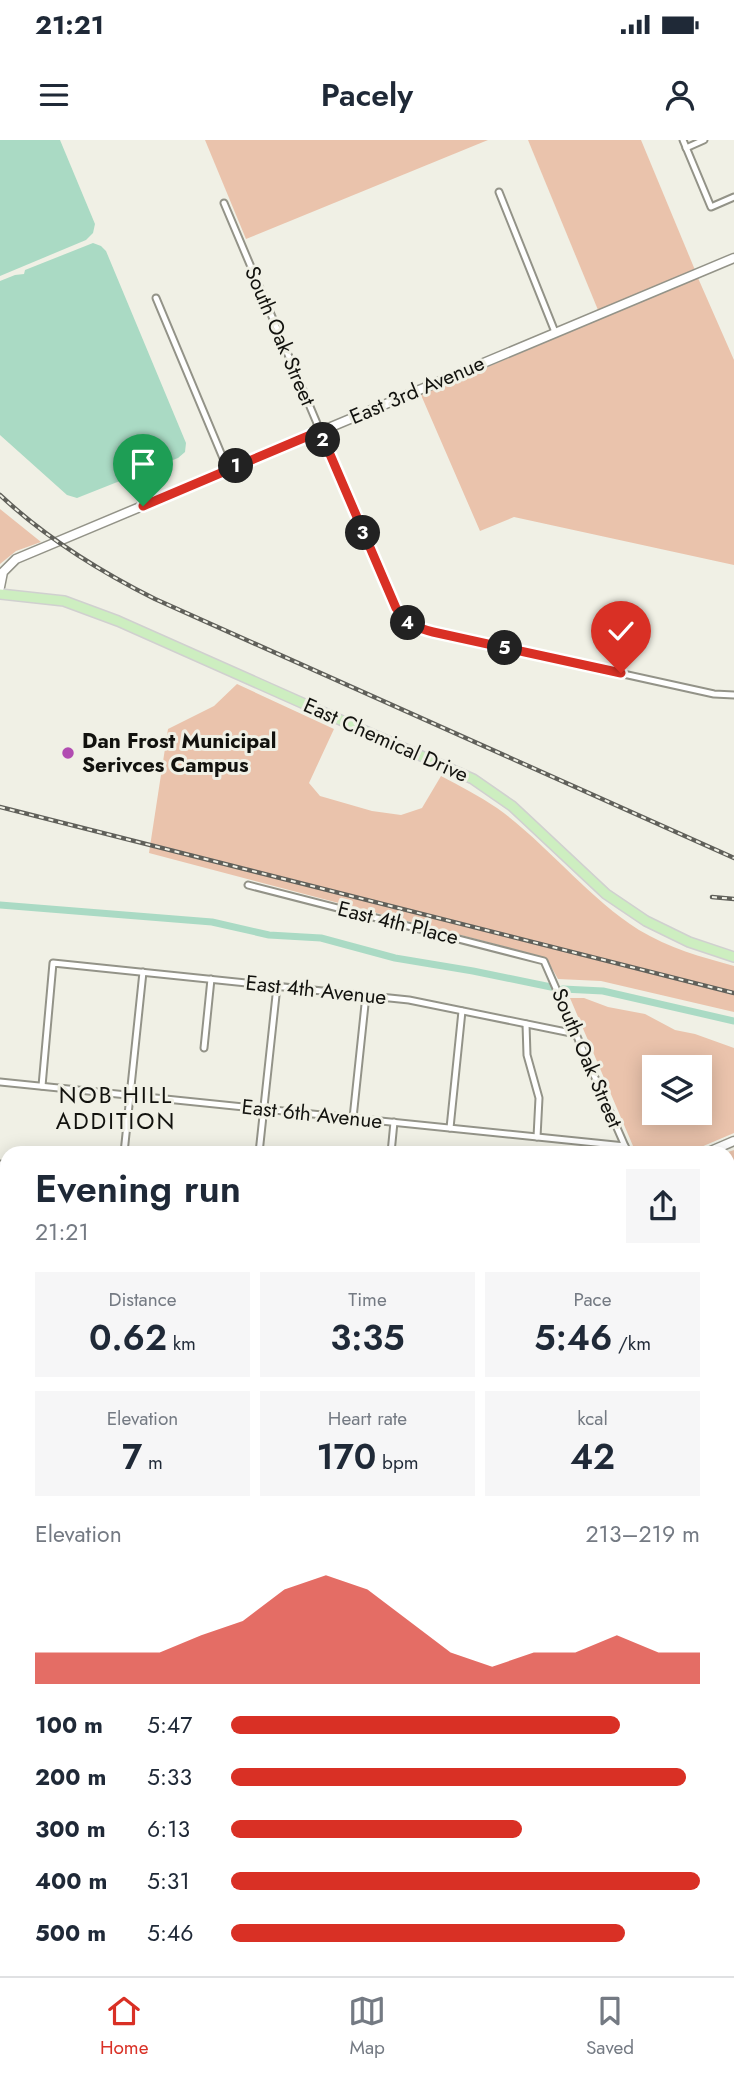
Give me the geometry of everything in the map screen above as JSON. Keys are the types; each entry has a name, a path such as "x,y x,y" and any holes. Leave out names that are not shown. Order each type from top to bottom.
{"main road":[{"name":"East Chemical Drive","path":"0,594 64,601 118,621 473,779 512,806 606,894 657,927 689,942 734,957"}],"street":[{"path":"683,140 711,207 734,197"},
{"path":"686,148 704,140"},
{"path":"499,192 555,332"},
{"name":"South Oak Street","path":"224,204 396,608 406,621 412,626 433,632 714,694 734,695"},
{"name":"East 3rd Avenue","path":"0,587 3,572 16,559 734,258"},
{"path":"156,298 228,470"},
{"name":"East 4th Place","path":"248,885 538,958 546,963"},
{"name":"East 4th Avenue","path":"42,1086 53,962 409,1000 576,1034"},
{"name":"South Oak Street","path":"546,963 625,1146"},
{"path":"125,1146 143,972"},
{"path":"204,1048 211,979"},
{"path":"260,1146 276,986"},
{"path":"353,1118 366,995"},
{"path":"450,1128 462,1011"},
{"path":"526,1024 527,1055 539,1098 537,1137"},
{"name":"East 6th Avenue","path":"0,1082 625,1146"},
{"path":"392,1146 394,1122"}],"shaded area":[{"path":"0,140 60,140 95,224 93,233 86,240 0,276"},
{"path":"205,140 488,140 246,239"},
{"path":"528,140 641,140 695,270 598,310"},
{"path":"93,243 106,251 186,443 185,452 178,458 77,498 67,495 0,435 0,281 24,274 25,270"},
{"path":"698,278 734,360 734,565 514,517 480,531 421,395"},
{"path":"0,509 41,542 16,551 0,564"},
{"path":"237,684 334,729 309,783 320,796 372,811 401,815 422,808 441,776 515,822 602,902 639,930 674,947 734,966 734,1012 601,981 558,979 549,963 540,956 149,853 168,729 214,706"},
{"path":"570,998 584,998 608,1007 645,1014 675,1030 734,1048 734,1133 703,1146 633,1146"}],"waterway":[{"path":"0,905 212,922 269,935 321,938 395,958 551,987"},
{"path":"563,989 603,991 734,1021"}],"railway":[{"path":"0,495 74,553 155,599 734,858"},
{"path":"0,807 734,993"},
{"path":"712,897 734,899"}],"place":[{"name":"Dan Frost Municipal Serivces Campus","path":"68,753"}],"district":[{"name":"NOB HILL ADDITION","path":"116,1108"}],"route":[{"path":"143,506 320,431 396,608 412,626 621,673"}]}
